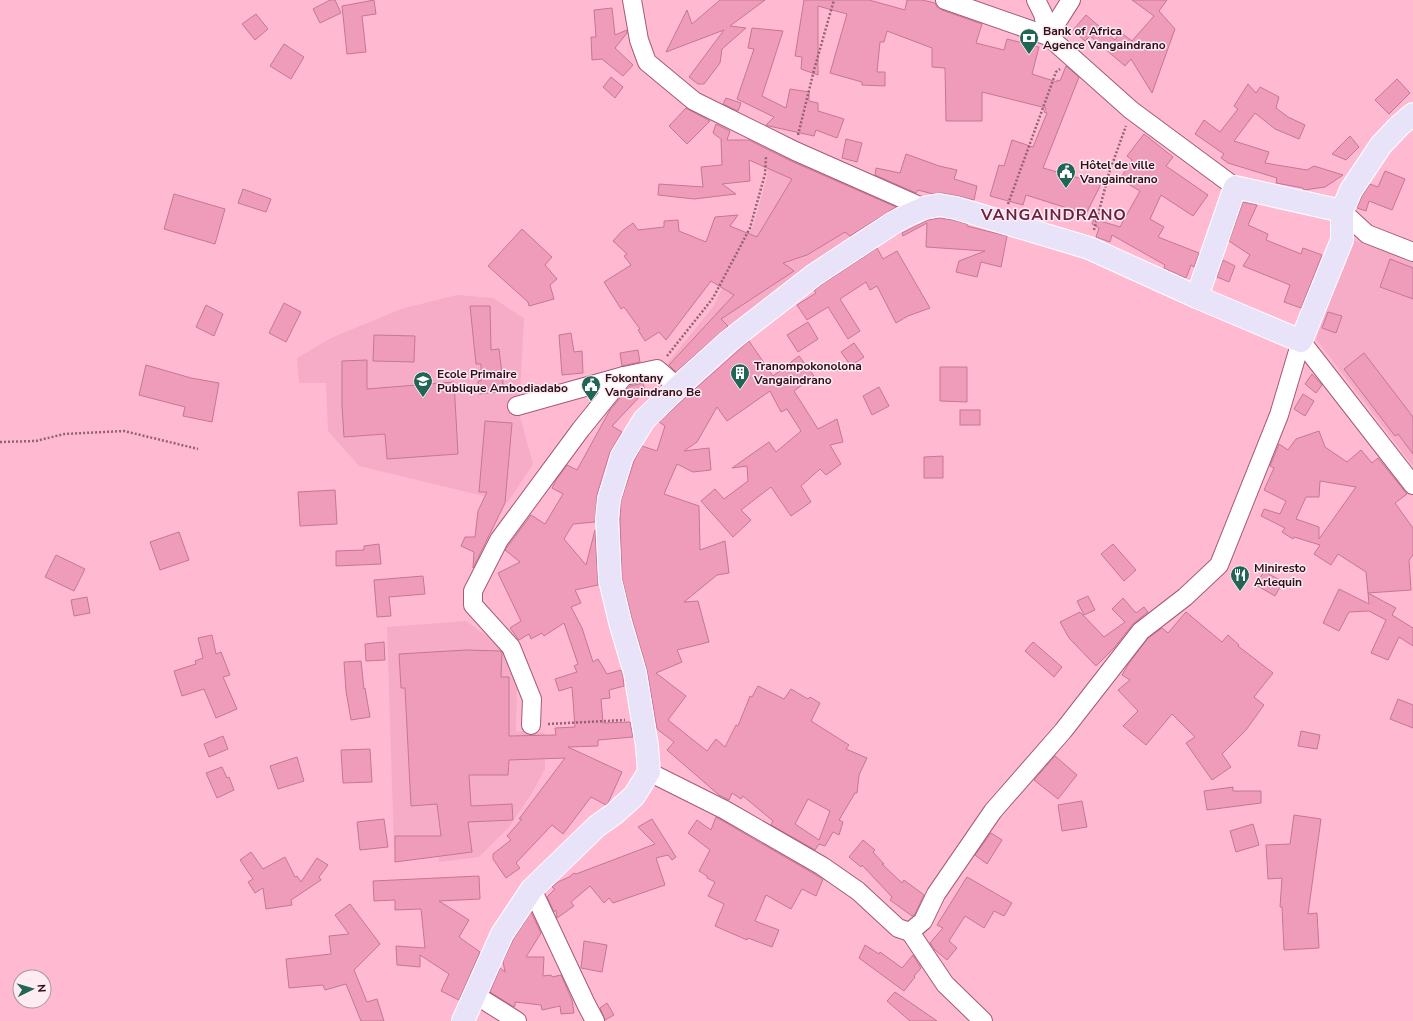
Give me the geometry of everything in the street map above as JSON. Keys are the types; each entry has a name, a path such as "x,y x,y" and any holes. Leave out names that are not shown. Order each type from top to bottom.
{"main road":[{"path":"463,1021 502,934 532,889 597,826 614,814 634,796 649,772 647,746 635,673 620,622 610,580 607,519 609,499 622,456 644,420 729,341 814,276 893,223 924,208 939,205 956,208 1002,221 1089,248 1197,297 1302,341 1342,240 1342,211 1351,190 1381,145 1413,114"},
{"path":"1197,297 1235,187 1342,211"}],"street":[{"path":"632,0 639,40 647,62 694,101 794,151 924,208"},
{"path":"945,0 1048,36 1131,110 1235,187"},
{"path":"1036,0 1043,14 1048,36"},
{"path":"1048,36 1071,0"},
{"path":"1342,211 1367,234 1413,252"},
{"path":"1302,341 1413,484"},
{"path":"910,932 923,921 936,894 993,811 1063,731 1141,631 1185,597 1219,565 1279,415 1302,341"},
{"path":"518,406 624,376 657,369 678,388"},
{"path":"531,725 532,699 511,647 473,605 472,591 499,540 582,429 624,376"},
{"path":"649,772 725,810 822,866 858,891 898,928 910,932 945,984 983,1021"},
{"path":"532,889 595,1021"},
{"path":"474,994 517,1021"}],"path":[{"path":"794,151 814,70 834,0"},
{"path":"1002,221 1056,72 1071,57"},
{"path":"1089,248 1109,173 1131,110"},
{"path":"657,369 713,298 750,228 765,174 767,137"},
{"path":"0,442 36,441 64,434 124,431 198,449"},
{"path":"531,725 643,719"}],"shaded area":[{"path":"770,141 909,205 682,381 665,366 713,307 754,224 767,177"},
{"path":"1353,240 1413,259 1413,466 1316,339"},
{"name":"Ecole Primaire Publique Ambodiadabo","path":"457,295 493,298 524,318 519,413 533,464 508,502 359,466 328,431 326,383 299,383 297,358 331,338 401,309"},
{"path":"466,621 506,650 517,684 516,731 545,733 545,769 532,793 509,827 479,857 439,862 438,851 394,850 387,627"}],"building":[{"path":"330,0 335,0 341,13 320,23 313,9"},
{"path":"374,0 376,14 362,16 366,52 347,54 342,6"},
{"path":"720,0 765,0 730,26 746,28 722,49 720,63 704,84 698,84 689,77 724,30 666,52 687,10 692,24"},
{"path":"804,0 869,0 905,10 907,0 922,0 935,3 937,7 942,10 982,24 976,43 1004,50 1007,39 1039,47 1032,74 1057,82 1057,80 1060,81 1066,66 1079,77 1043,168 1101,184 1086,214 1026,195 1023,205 990,196 999,165 1004,166 1012,140 1033,147 1047,113 1044,112 1046,108 982,92 982,121 946,121 945,68 932,67 932,48 887,31 884,42 880,42 877,72 885,72 885,86 862,85 862,82 830,73 847,14 818,6 818,75 801,69 802,57 795,56"},
{"path":"1132,0 1167,0 1159,11 1175,29 1152,93 1131,59 1125,66 1090,36 1085,41 1073,30 1086,15 1115,40 1120,32 1132,41 1154,16"},
{"path":"612,8 615,35 627,30 627,33 615,48 633,65 623,76 602,59 592,60 591,37 596,37 594,10"},
{"path":"256,14 268,29 255,40 242,24"},
{"path":"752,28 783,31 762,96 786,108 790,89 809,92 809,101 818,103 818,111 844,119 837,138 816,130 814,136 766,125 774,117 737,99 754,49 748,48"},
{"path":"284,44 304,57 291,79 270,66"},
{"path":"611,77 623,87 615,98 603,87"},
{"path":"1397,79 1410,93 1389,114 1375,100"},
{"path":"1248,84 1256,93 1260,87 1279,97 1276,108 1288,117 1305,125 1299,139 1275,129 1255,113 1234,141 1269,152 1265,163 1307,170 1314,166 1343,175 1325,187 1304,190 1303,188 1276,183 1277,178 1228,163 1221,158 1224,154 1195,134 1204,120 1220,132 1238,109 1234,106"},
{"path":"726,98 741,103 738,111 723,104"},
{"path":"686,108 710,121 687,144 669,126"},
{"path":"716,124 730,131 727,140 749,140 791,161 896,207 850,236 845,232 807,255 783,263 794,271 721,319 728,326 676,372 669,365 734,295 711,281 666,340 659,332 645,341 638,330 640,329 624,307 621,309 604,282 631,265 624,256 627,254 613,241 622,231 633,223 638,230 664,227 664,221 678,220 679,231 706,242 715,217 738,215 730,226 757,237 792,179 749,160 750,181 722,184 736,194 694,199 658,195 659,184 703,187 701,167 722,165 722,140 713,133"},
{"path":"1144,134 1173,157 1166,166 1208,195 1193,216 1161,195 1150,219 1164,227 1158,237 1199,253 1194,267 1191,265 1186,278 1164,268 1165,265 1112,235 1110,242 1096,237 1099,228 1092,224 1094,219 1120,227 1140,191 1120,179 1132,160 1127,156"},
{"path":"1350,136 1359,147 1346,160 1332,154"},
{"path":"846,139 862,143 857,162 842,158"},
{"path":"906,154 939,166 957,170 954,179 977,186 974,200 941,193 933,194 918,190 916,193 875,175 876,168 900,173"},
{"path":"1385,171 1405,179 1392,210 1369,201 1366,211 1357,208 1362,196 1370,184 1378,187"},
{"path":"243,189 271,199 266,212 238,203"},
{"path":"174,194 225,209 215,244 164,229"},
{"path":"1243,202 1257,205 1248,225 1268,234 1266,240 1301,254 1303,248 1322,255 1301,308 1284,302 1290,285 1243,266 1250,255 1229,241"},
{"path":"940,218 953,220 967,224 967,226 1007,236 1001,267 981,262 977,277 956,272 959,261 985,251 926,247 927,223 903,236 902,233 928,220"},
{"path":"522,229 552,257 545,265 557,279 550,285 554,299 529,306 528,302 488,266"},
{"path":"877,248 883,259 897,251 930,308 908,316 896,323 877,286 870,290 866,282 840,299 860,331 848,339 828,307 807,320 797,305 816,293 814,291 821,285"},
{"path":"1390,259 1413,268 1413,299 1380,287"},
{"path":"1223,260 1235,266 1229,282 1217,277"},
{"path":"284,303 301,312 286,342 269,333"},
{"path":"206,305 223,314 214,336 196,327"},
{"path":"470,306 490,306 491,350 499,349 504,391 479,394 478,381 481,381 481,364 476,364"},
{"path":"1328,312 1342,316 1336,333 1322,328"},
{"path":"808,322 818,339 798,352 787,335"},
{"path":"571,333 574,352 582,351 583,373 562,375 559,335"},
{"path":"374,335 415,336 414,362 373,361"},
{"path":"749,341 773,376 799,356 814,376 794,391 818,429 837,419 843,442 830,445 841,464 826,475 820,469 801,486 811,502 791,516 771,487 741,510 751,520 733,537 701,501 715,489 724,499 748,481 747,466 732,468 769,442 776,452 801,431 787,409 781,412 770,391 727,421 717,407 697,442 684,451 709,448 711,470 693,472 677,464 664,494 699,506 700,550 725,541 729,573 717,575 684,602 698,601 709,642 677,650 682,662 656,673 686,696 668,720 707,751 716,739 725,747 736,725 738,726 750,696 752,697 758,686 784,699 791,689 808,699 810,697 820,703 811,721 849,745 846,749 867,758 859,775 857,793 855,793 839,820 843,822 839,835 833,832 825,846 819,844 815,850 771,825 773,821 743,796 741,799 732,793 729,800 719,795 667,750 674,742 657,729 647,670 622,578 620,519 621,501 634,461 642,446 657,451 665,426 659,422","holes":["808,799 830,811 819,840 795,824"]},
{"path":"854,343 864,357 851,366 841,352"},
{"path":"638,350 640,362 622,366 620,353"},
{"path":"1364,353 1413,417 1413,454 1398,434 1395,436 1344,369"},
{"path":"367,360 367,389 454,382 458,454 387,459 385,434 344,437 342,361"},
{"path":"146,365 191,378 219,383 212,422 183,416 185,407 139,395"},
{"path":"940,367 967,367 967,402 940,401"},
{"path":"1312,374 1322,385 1316,393 1305,384"},
{"path":"643,383 645,391 612,426 622,432 610,452 597,495 595,522 573,524 564,539 586,565 595,530 598,585 575,590 581,603 571,607 582,628 593,662 598,659 607,674 621,670 623,676 624,686 609,690 610,698 601,699 603,723 630,722 633,737 598,740 598,746 568,747 622,772 608,803 606,805 591,797 563,834 552,825 516,863 520,868 506,878 493,859 493,854 511,840 507,836 522,819 519,819 565,758 509,760 508,775 469,775 471,806 512,804 513,820 468,822 472,852 395,862 395,836 441,836 437,804 411,806 405,688 401,688 399,654 466,650 500,651 502,652 501,677 509,677 509,736 556,735 555,728 575,727 572,687 559,691 555,679 577,672 574,666 578,664 564,623 544,636 542,633 531,639 529,634 519,640 510,628 521,621 498,573 520,562 505,550 531,515 545,524 563,494 552,488 556,480 567,465 577,470 610,410 630,386"},
{"path":"879,387 889,406 872,415 863,396"},
{"path":"1303,394 1314,401 1305,416 1294,409"},
{"path":"960,410 980,410 980,425 960,425"},
{"path":"485,421 512,423 505,503 473,568 474,552 461,546 465,537 475,537 478,511 487,492 479,492"},
{"path":"1319,431 1325,447 1347,462 1361,450 1372,463 1378,458 1407,494 1395,503 1413,528 1413,555 1409,560 1411,590 1368,593 1366,572 1338,554 1331,565 1314,554 1320,545 1294,537 1293,539 1282,532 1285,528 1261,516 1264,509 1280,514 1286,501 1264,490 1274,468 1270,466 1279,444 1288,450 1296,439","holes":["1320,481 1356,487 1319,539 1319,527 1296,519 1306,497 1319,497"]},
{"path":"943,456 943,478 924,478 924,457"},
{"path":"335,490 337,524 300,526 298,492"},
{"path":"179,532 189,560 160,570 150,542"},
{"path":"379,544 381,564 336,566 336,551 364,550 364,546"},
{"path":"1113,544 1136,570 1124,581 1101,554"},
{"path":"56,555 85,569 74,591 45,577"},
{"path":"1264,571 1283,582 1275,596 1256,585"},
{"path":"423,576 425,594 389,597 391,616 377,617 374,580"},
{"path":"1339,589 1369,604 1368,593 1396,608 1392,615 1413,628 1413,646 1399,637 1388,660 1371,653 1386,620 1369,611 1349,612 1339,631 1323,623"},
{"path":"1088,596 1095,610 1084,615 1077,601"},
{"path":"87,597 90,613 74,616 71,600"},
{"path":"1123,598 1136,613 1144,607 1148,612 1133,624 1114,648 1096,666 1069,638 1060,622 1080,612 1104,637 1125,622 1112,609"},
{"path":"1186,612 1222,642 1228,635 1239,645 1238,646 1273,673 1254,697 1264,705 1246,730 1222,754 1231,767 1212,780 1186,743 1195,737 1172,714 1146,745 1123,726 1138,711 1118,690 1130,680 1122,675 1148,638 1162,628 1168,633"},
{"path":"212,635 216,654 221,652 230,675 223,677 237,709 216,718 204,689 182,696 174,671 196,664 195,661 203,658 198,638"},
{"path":"384,642 385,660 366,661 365,644"},
{"path":"1033,642 1062,667 1054,677 1025,651"},
{"path":"361,661 364,689 365,688 370,717 351,720 346,691 344,662"},
{"path":"1398,699 1413,705 1413,728 1390,719"},
{"path":"1301,731 1320,735 1317,749 1298,746"},
{"path":"223,736 228,749 209,757 204,744"},
{"path":"370,749 372,782 343,783 341,750"},
{"path":"1055,756 1077,775 1058,799 1034,780"},
{"path":"297,757 304,781 278,789 270,766"},
{"path":"222,767 227,778 229,777 234,790 217,798 206,773"},
{"path":"1233,787 1233,791 1261,791 1261,803 1207,810 1204,791"},
{"path":"1082,801 1087,827 1062,831 1058,805"},
{"path":"1294,815 1321,819 1308,914 1317,913 1319,948 1284,950 1282,907 1280,907 1282,878 1268,879 1266,845 1290,844"},
{"path":"716,817 823,879 816,896 802,889 791,909 766,895 755,921 779,930 772,947 748,938 747,940 715,926 724,904 708,896 715,882 707,878 707,876 699,871 710,850 688,833 697,820 711,830"},
{"path":"384,819 388,847 360,850 357,822"},
{"path":"652,819 676,857 672,860 668,855 656,858 665,885 613,903 609,898 604,903 590,886 571,902 574,906 557,918 556,910 554,912 547,897 555,889 552,887 574,873 576,874 655,844 638,827"},
{"path":"1253,824 1259,845 1236,852 1230,831"},
{"path":"991,833 1002,840 987,864 975,855"},
{"path":"863,840 875,850 873,852 884,864 882,864 902,883 904,880 924,895 915,914 912,916 890,900 892,897 862,865 861,867 849,857"},
{"path":"251,852 263,869 285,857 295,877 297,876 301,882 317,858 328,865 319,877 321,880 291,900 292,905 266,909 263,888 255,893 248,882 253,879 240,860"},
{"path":"479,876 480,899 439,901 469,920 459,937 480,952 459,1000 441,991 449,974 420,955 420,967 397,965 396,946 425,948 421,909 395,910 395,900 374,901 373,881"},
{"path":"967,877 1012,903 1004,916 994,911 984,928 965,916 949,941 957,948 947,960 935,950 930,943 943,928 937,925"},
{"path":"350,904 380,944 354,970 367,1002 377,999 384,1021 361,1021 346,984 325,990 323,985 289,988 286,959 331,954 329,936 349,934 335,915"},
{"path":"531,912 541,933 526,957 544,957 543,976 551,975 552,977 561,975 572,1000 574,1013 561,1014 560,1006 542,1010 541,1005 515,1002 514,1007 490,992 500,968 505,972 503,961 513,940"},
{"path":"584,941 607,945 602,972 581,968"},
{"path":"865,945 879,954 880,952 902,968 913,955 921,968 904,991 859,958"},
{"path":"895,992 937,1021 910,1021 887,1001"},
{"path":"607,1003 614,1015 605,1020 600,1008"}],"place":[{"name":"Bank of Africa Agence Vangaindrano","path":"1029,55"},
{"name":"Hôtel de ville Vangaindrano","path":"1066,189"},
{"name":"Tranompokonolona Vangaindrano","path":"740,390"},
{"name":"Ecole Primaire Publique Ambodiadabo","path":"423,398"},
{"name":"Fokontany Vangaindrano Be","path":"591,402"},
{"name":"Miniresto Arlequin","path":"1240,592"}],"district":[{"name":"VANGAINDRANO","path":"1054,215"}]}
